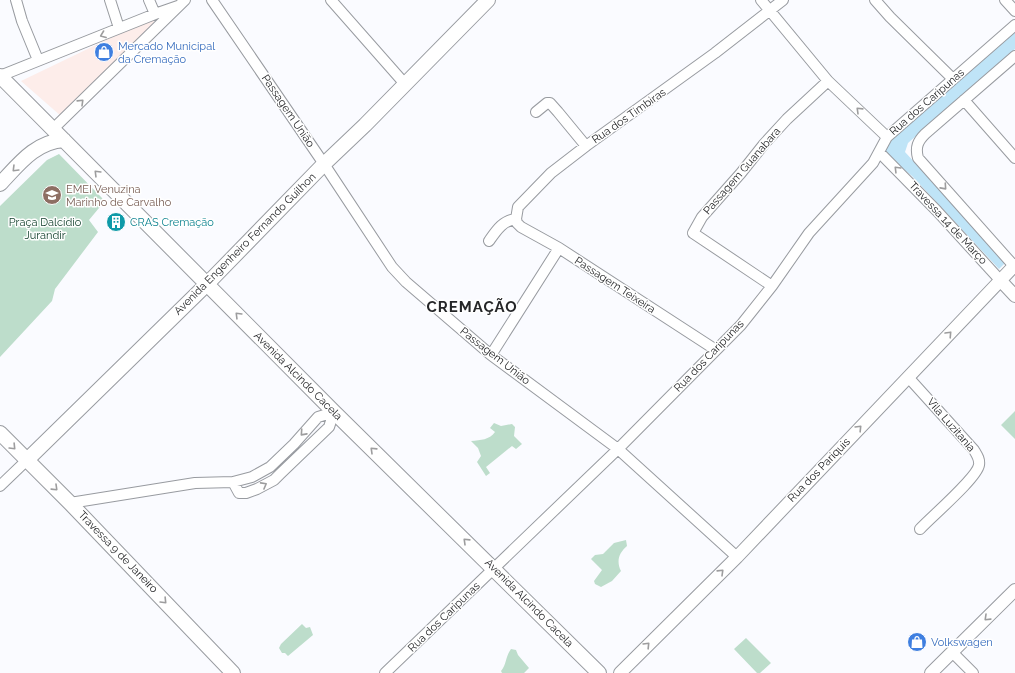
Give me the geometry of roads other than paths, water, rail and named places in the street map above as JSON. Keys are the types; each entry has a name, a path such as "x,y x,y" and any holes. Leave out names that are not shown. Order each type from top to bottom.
{"main road":[{"name":"Avenida Engenheiro Fernando Guilhon","path":"27,460 207,284 324,164 488,0"},
{"name":"Avenida Alcindo Cacela","path":"0,76 334,412 599,673"},
{"path":"0,184 29,154 39,138 41,132 41,116"},
{"path":"29,154 52,140 64,140"},
{"name":"Travessa 9 de Janeiro","path":"0,433 70,503 233,673"}],"street":[{"path":"16,0 22,21 38,60"},
{"path":"110,0 119,28"},
{"path":"149,0 155,14"},
{"name":"Passagem União","path":"212,0 392,267 406,282 491,355 618,448 737,557"},
{"path":"331,0 405,84"},
{"path":"762,0 828,81 887,137"},
{"name":"Rua dos Timbiras","path":"516,219 518,207 551,174 586,146 678,81 771,11 783,0"},
{"path":"875,0 890,17 953,79"},
{"path":"1005,0 1015,11"},
{"path":"0,76 182,3"},
{"path":"53,130 182,3"},
{"name":"Rua dos Caripunas","path":"385,673 618,448 741,325 772,286 808,234 867,169 887,137 1015,25"},
{"name":"Rua dos Caripunas","path":"918,158 917,145 920,140 1015,56"},
{"name":"Passagem Guanabara","path":"772,286 693,233 702,217 741,173 764,144 787,119 828,81"},
{"path":"964,100 1015,158"},
{"path":"536,112 547,103 550,104 586,146"},
{"name":"Travessa 14 de Março","path":"879,152 938,211 1015,296"},
{"name":"Travessa 14 de Março","path":"918,158 1015,266"},
{"path":"489,241 498,229 508,220 516,219"},
{"name":"Passagem Teixeira","path":"516,219 517,223 521,227 559,248 716,350"},
{"path":"491,355 559,248"},
{"name":"Rua dos Pariquis","path":"620,673 737,557 1015,266"},
{"name":"Vila Luzitania","path":"908,377 974,450 979,460 976,471 964,486 920,529"},
{"path":"233,482 239,493 244,494 274,480 329,427 334,412"},
{"path":"70,503 195,483 233,482 252,477 270,467 294,444 318,417 334,412"},
{"name":"Avenida Engenheiro Fernando Guilhon","path":"0,486 27,460"},
{"path":"931,673 1015,590"},
{"path":"952,652 973,673"}],"water":[{"path":"1015,30 1015,49 908,143 905,152 1006,262 999,269 912,176 887,156 886,146"}],"place":[{"name":"Mercado Municipal da Cremação","path":"104,52"},
{"name":"EMEI Venuzina Marinho de Carvalho","path":"52,195"},
{"name":"CRAS Cremação","path":"116,222"},
{"name":"Volkswagen","path":"917,642"}],"district":[{"name":"CREMAÇÃO","path":"472,307"}],"park label":[{"name":"Praça Dalcídio Jurandir","path":"45,228"}]}
